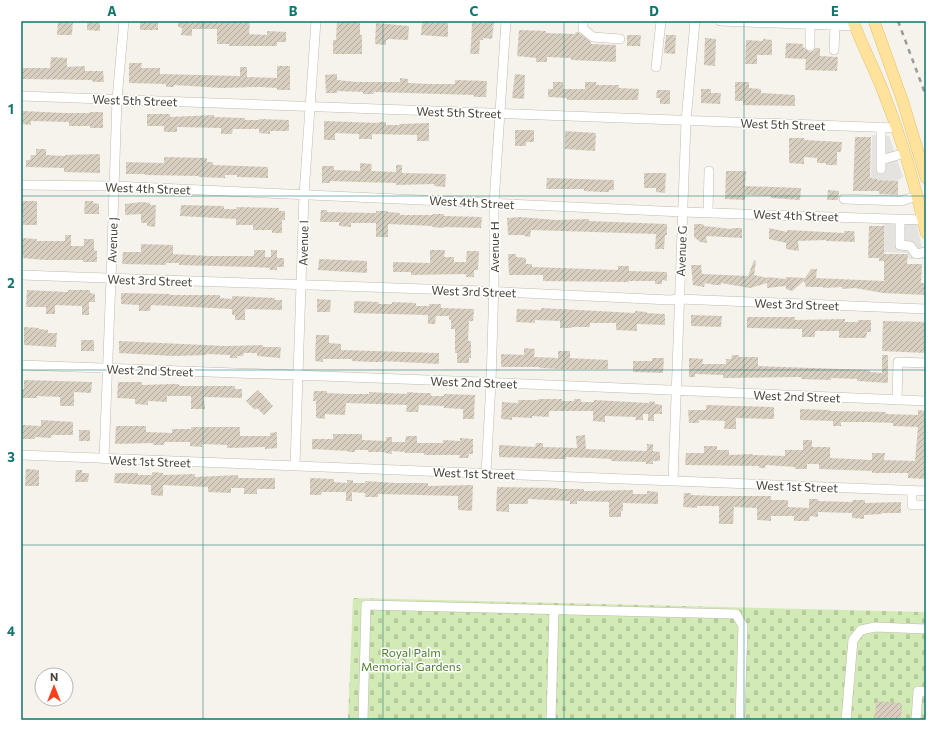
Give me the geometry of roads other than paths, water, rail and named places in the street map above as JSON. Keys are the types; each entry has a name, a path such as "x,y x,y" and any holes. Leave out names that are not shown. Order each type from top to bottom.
{"main road":[{"path":"874,21 898,88 926,178"},
{"path":"854,23 897,128 926,233"}],"street":[{"name":"Avenue J","path":"104,459 117,99 124,21"},
{"name":"Avenue I","path":"295,466 304,194 316,21"},
{"name":"Avenue H","path":"486,473 491,382 494,204 506,21"},
{"path":"583,21 583,29 594,37 620,39"},
{"path":"656,67 661,21"},
{"name":"Avenue G","path":"673,480 686,121 695,21"},
{"path":"720,21 835,26 854,23"},
{"path":"810,25 810,46"},
{"path":"834,50 835,26"},
{"name":"West 5th Street","path":"21,96 897,128"},
{"path":"881,127 881,164 905,153"},
{"path":"708,212 709,171"},
{"name":"West 4th Street","path":"21,184 114,186 683,212 923,220"},
{"path":"852,217 848,199 901,201 917,196"},
{"path":"900,219 900,245 910,246 916,254 926,252"},
{"name":"West 3rd Street","path":"21,275 493,292 662,300 679,299 926,308"},
{"path":"897,400 898,362 926,363"},
{"name":"West 2nd Street","path":"21,365 491,382 926,401"},
{"name":"West 1st Street","path":"21,455 926,491"},
{"path":"912,490 912,505 926,505"},
{"path":"363,720 366,606 736,614 743,626 740,720"},
{"path":"551,720 554,610"},
{"path":"846,720 853,640 861,630 875,627 926,629"},
{"path":"916,720 918,691 926,692"}],"railway":[{"path":"898,21 926,96"}],"park label":[{"name":"Royal Palm Memorial Gardens","path":"411,659"}]}
